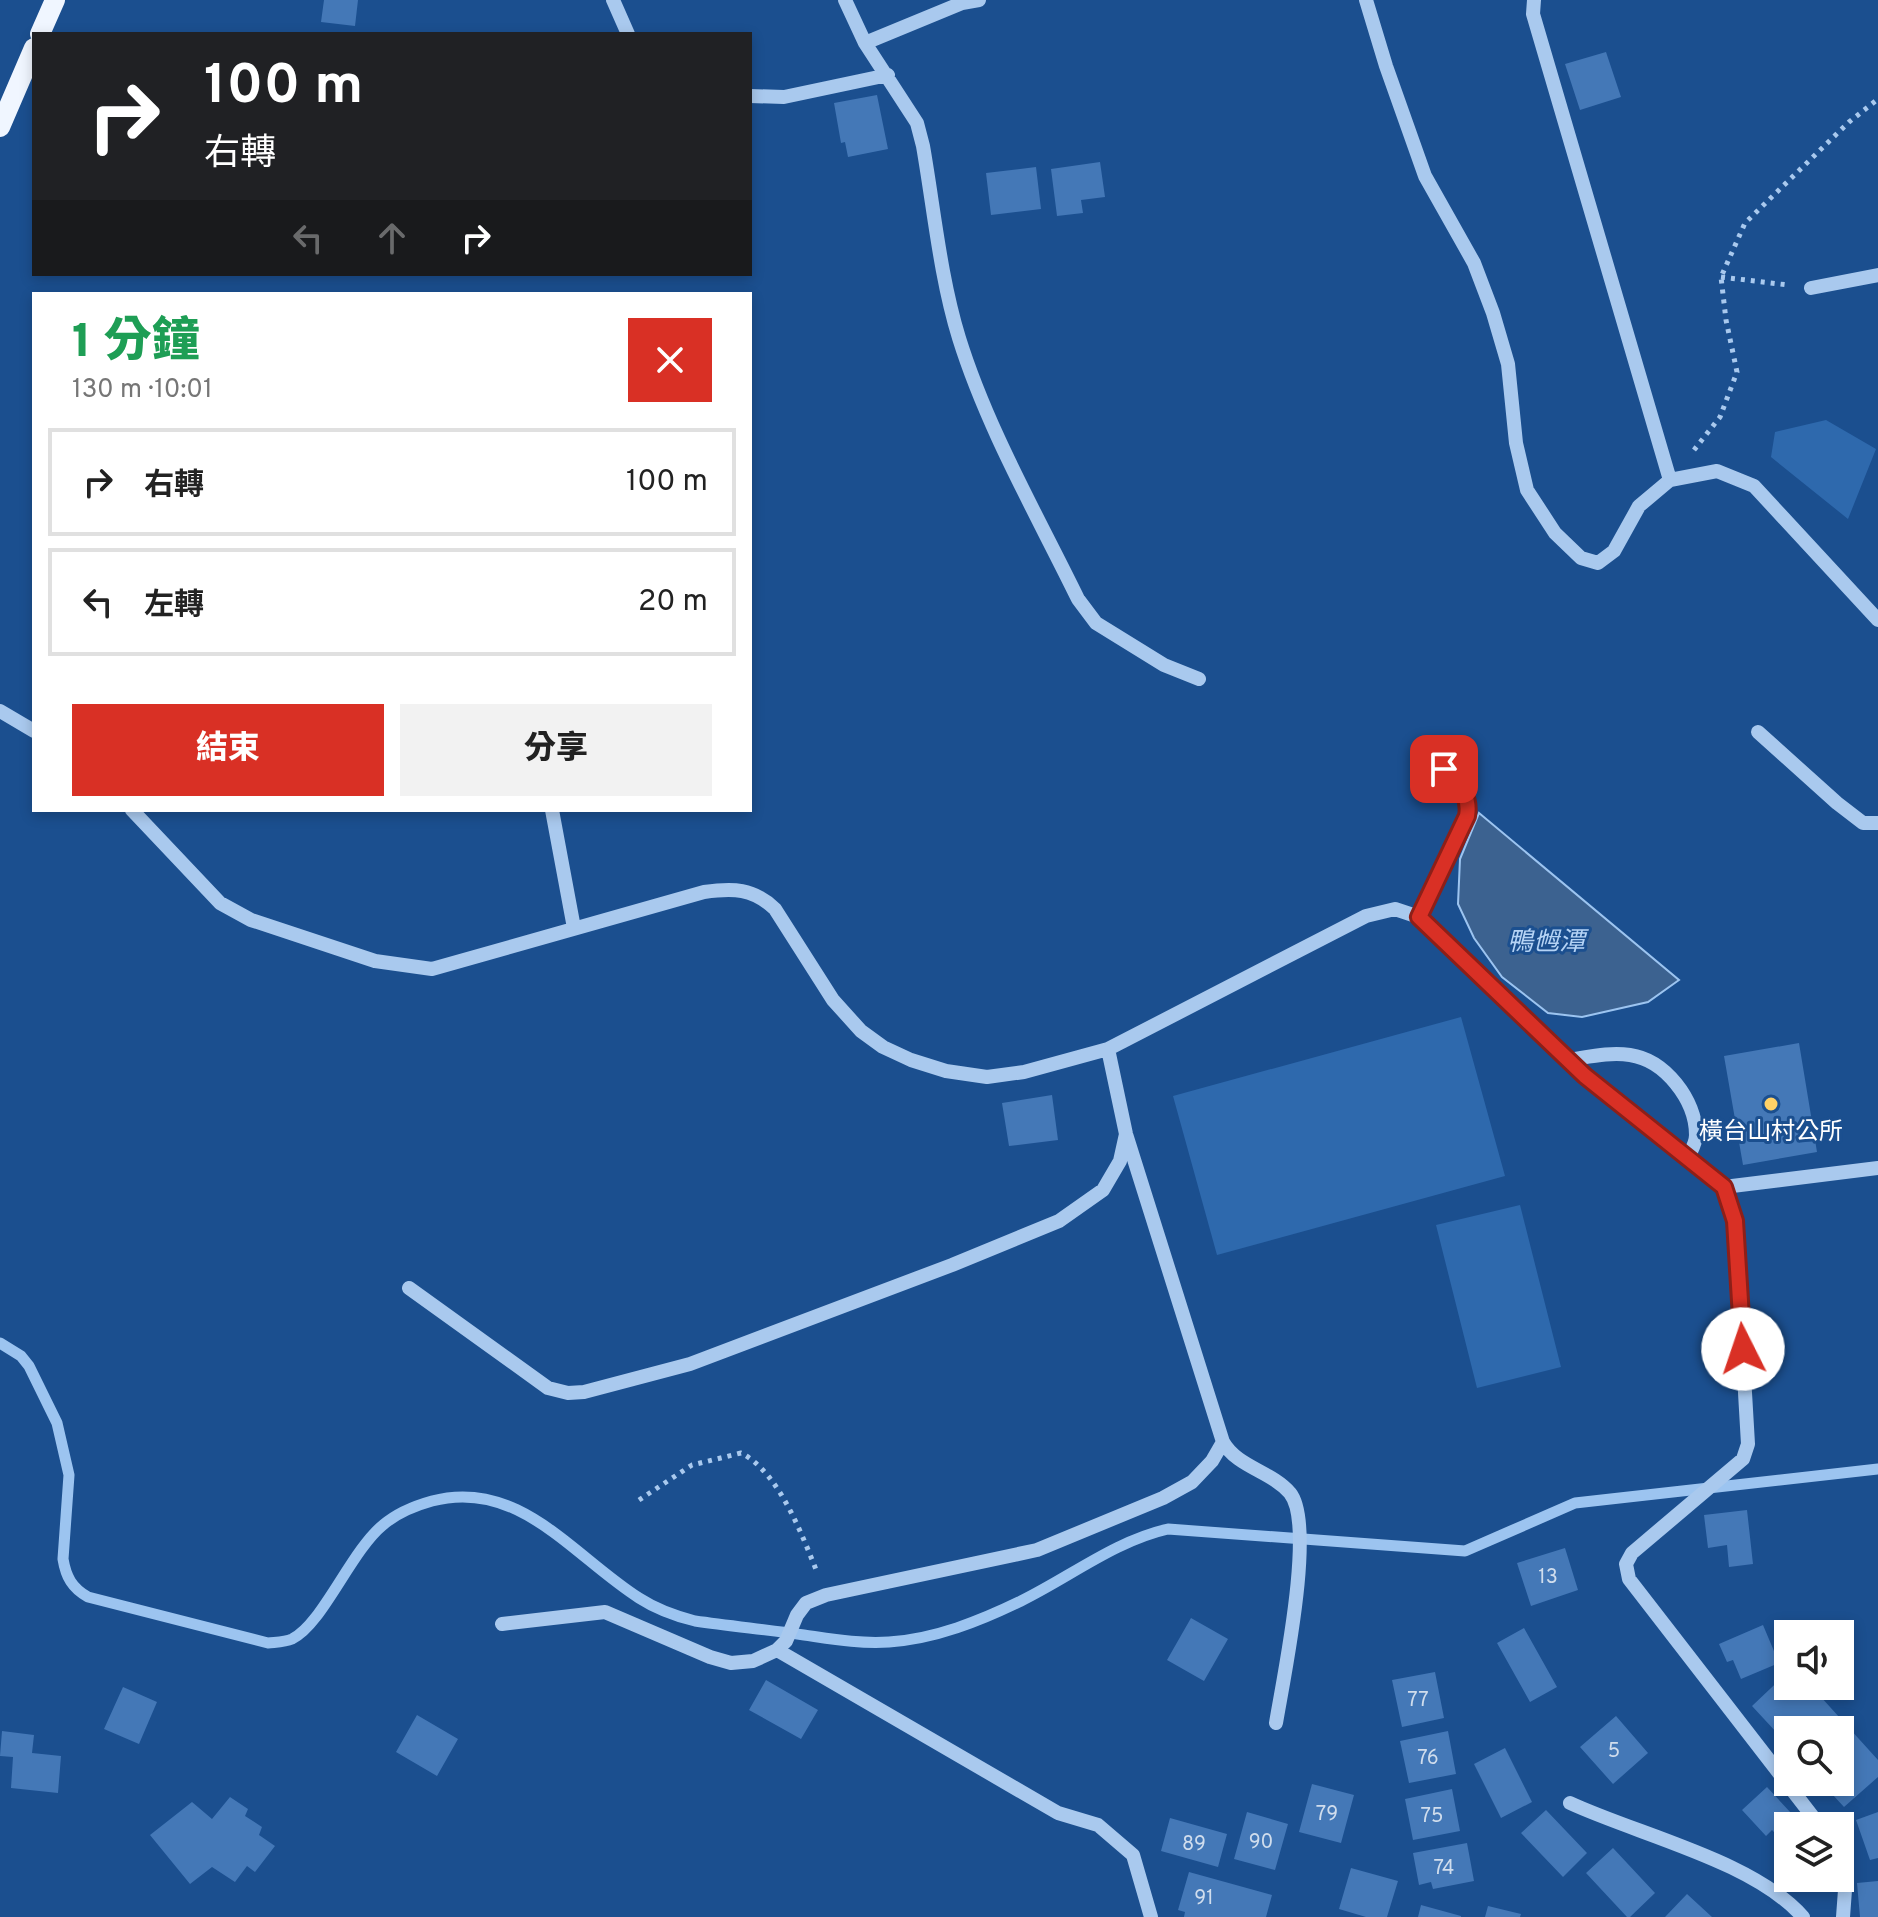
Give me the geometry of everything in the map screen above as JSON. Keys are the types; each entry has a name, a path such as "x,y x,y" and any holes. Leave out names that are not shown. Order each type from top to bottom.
{"main road":[{"path":"41,32 55,0"},
{"path":"0,127 32,53"}],"street":[{"path":"613,0 627,32"},
{"path":"845,0 865,43 917,123 948,294 959,336 979,394 1078,599 1096,623 1164,665 1199,679"},
{"path":"865,43 962,3 979,0"},
{"path":"1366,0 1425,176 1474,263 1493,313 1508,364 1516,443 1527,490 1555,533 1581,558 1598,563 1614,551 1639,506 1670,480 1717,471 1754,486 1878,620"},
{"path":"1534,0 1533,14 1670,480"},
{"path":"752,96 784,97 888,75"},
{"path":"1811,288 1878,275"},
{"path":"0,711 32,730"},
{"path":"1758,732 1863,823 1878,823"},
{"path":"1419,917 1469,806 1462,789 1426,749"},
{"path":"134,812 220,903 251,920 375,961 432,969 704,892 730,888 746,890 763,898 775,909 833,1000 861,1031 883,1047 911,1060 946,1071 987,1077 1024,1072 1108,1049 1366,916 1395,909 1419,917 1568,1060 1724,1187 1735,1221 1748,1444 1743,1459 1632,1553 1626,1564 1629,1579 1809,1812"},
{"path":"552,812 574,928"},
{"path":"1108,1049 1126,1134 1223,1442 1228,1452 1280,1483 1291,1494 1297,1510 1297,1594 1276,1723"},
{"path":"1568,1060 1605,1054 1633,1055 1659,1067 1682,1090 1694,1119 1696,1138 1688,1158"},
{"path":"409,1288 548,1388 568,1393 584,1392 690,1364 1059,1221 1103,1190 1120,1161 1126,1134"},
{"path":"1724,1187 1878,1168"},
{"path":"502,1624 605,1612 710,1657 731,1663 753,1661 777,1650 786,1641 806,1603 826,1595 1037,1550 1163,1498 1192,1482 1212,1461 1223,1442"},
{"path":"777,1650 1058,1813 1098,1825 1133,1855 1151,1917"},
{"path":"1570,1803 1730,1866 1788,1902 1803,1917"},
{"path":"1843,1917 1845,1892"}],"path":[{"path":"1670,480 1720,417 1737,372 1721,277 1745,223 1849,122 1878,99"},
{"path":"1721,277 1811,288"},
{"path":"639,1500 692,1465 741,1453 751,1458 790,1506 826,1595"}],"shaded area":[{"path":"1826,420 1876,449 1848,519 1771,457 1775,432"},
{"path":"1461,1017 1505,1176 1217,1255 1173,1096"},
{"path":"1520,1205 1561,1367 1477,1388 1436,1225"}],"water":[{"name":"鴨乸潭","path":"1479,813 1679,980 1648,1002 1582,1017 1548,1013 1502,977 1474,938 1458,904 1460,859"}],"building":[{"path":"324,0 358,0 355,26 321,22"},
{"path":"1606,52 1621,97 1580,110 1565,64"},
{"path":"877,95 888,149 848,157 845,142 841,143 834,103"},
{"path":"1100,162 1105,197 1081,200 1083,213 1057,216 1051,169"},
{"path":"1036,167 1041,209 991,215 986,173"},
{"name":"橫台山村公所","path":"1799,1043 1817,1152 1743,1165 1724,1056"},
{"path":"1052,1095 1058,1140 1009,1146 1002,1103"},
{"path":"1747,1510 1753,1564 1729,1567 1727,1545 1708,1548 1704,1515"},
{"path":"1565,1548 1578,1590 1531,1606 1517,1563"},
{"path":"1191,1618 1228,1639 1204,1681 1167,1660"},
{"path":"1763,1625 1774,1651 1774,1665 1741,1679 1733,1660 1727,1662 1719,1644"},
{"path":"1524,1628 1557,1687 1530,1702 1497,1643"},
{"path":"1435,1672 1444,1718 1402,1727 1392,1680"},
{"path":"766,1680 818,1710 801,1739 749,1710"},
{"path":"1774,1685 1774,1700 1824,1700 1838,1716 1774,1716 1774,1730 1752,1706"},
{"path":"123,1687 157,1702 139,1744 104,1729"},
{"path":"417,1715 458,1739 437,1776 396,1752"},
{"path":"1616,1716 1648,1753 1613,1784 1580,1747"},
{"path":"2,1731 34,1735 32,1753 61,1756 58,1793 11,1788 13,1757 0,1756"},
{"path":"1448,1731 1456,1774 1409,1783 1400,1741"},
{"path":"1854,1733 1878,1760 1878,1777 1844,1807 1834,1796 1854,1796"},
{"path":"1505,1748 1532,1802 1501,1818 1474,1764"},
{"path":"1312,1784 1354,1795 1341,1843 1299,1832"},
{"path":"1767,1787 1790,1812 1774,1812 1774,1832 1772,1830 1766,1836 1742,1810"},
{"path":"1452,1789 1460,1831 1413,1840 1405,1799"},
{"path":"230,1797 248,1809 245,1816 262,1827 259,1835 275,1846 255,1872 247,1866 235,1882 212,1867 190,1884 150,1835 192,1802 212,1819"},
{"path":"1546,1810 1587,1853 1563,1877 1521,1833"},
{"path":"1247,1812 1288,1824 1275,1870 1234,1859"},
{"path":"1878,1812 1878,1858 1870,1860 1856,1820"},
{"path":"1170,1818 1227,1834 1218,1867 1161,1851"},
{"path":"1467,1843 1474,1881 1433,1889 1431,1882 1419,1885 1413,1853"},
{"path":"1613,1848 1655,1893 1630,1917 1586,1873"},
{"path":"1351,1868 1398,1881 1387,1917 1366,1917 1339,1909"},
{"path":"1189,1872 1272,1895 1266,1917 1184,1917 1185,1912 1178,1910"},
{"path":"1878,1881 1878,1917 1860,1917 1857,1883"},
{"path":"1687,1894 1712,1917 1665,1917"},
{"path":"1421,1905 1461,1916 1461,1917 1418,1917"},
{"path":"1488,1906 1521,1914 1520,1917 1485,1917"}],"waterway":[{"path":"0,1343 21,1356 29,1366 57,1423 69,1475 63,1559 74,1586 88,1597 268,1643 289,1640 303,1631 326,1604 371,1537 388,1521 425,1503 463,1497 492,1501 518,1511 543,1525 639,1598 673,1614 695,1621 846,1641 878,1642 923,1637 973,1622 1021,1601 1111,1551 1168,1529 1465,1551 1575,1503 1878,1469"}],"place":[{"name":"橫台山村公所","path":"1771,1104"}],"route":[{"path":"1444,769 1462,789 1469,806 1419,917 1585,1076 1724,1187 1735,1221 1743,1349"}]}
